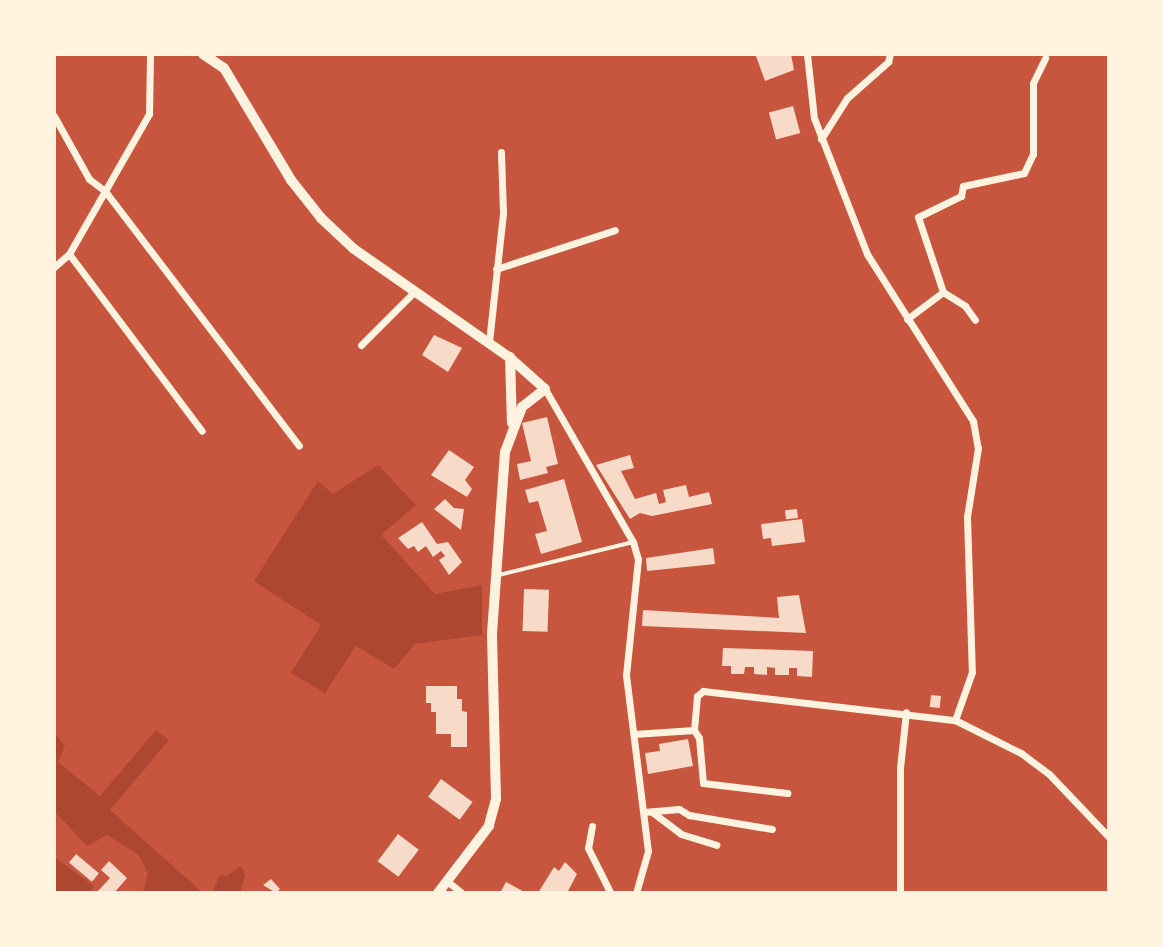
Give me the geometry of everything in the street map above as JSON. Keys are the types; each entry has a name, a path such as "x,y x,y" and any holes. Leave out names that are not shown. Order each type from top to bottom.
{"street":[{"path":"54,267 69,254 149,114 150,54"},
{"path":"203,54 224,68 291,180 321,218 354,249 489,342 545,389 633,542 639,577 626,676 648,812 648,851 636,893"},
{"path":"807,54 814,118 867,254 973,421 978,448 967,517 972,672 955,720"},
{"path":"821,139 847,99 888,62 890,54"},
{"path":"975,320 965,306 943,292 918,217 961,196 963,186 1024,173 1033,153 1033,83 1045,58"},
{"path":"54,116 89,179 105,191 299,446"},
{"path":"489,342 503,213 501,152"},
{"path":"496,269 615,230"},
{"path":"69,254 202,431"},
{"path":"361,345 415,291"},
{"path":"907,319 943,292"},
{"path":"438,893 489,825 496,799 492,635 501,484 512,426 514,388 509,357"},
{"path":"512,426 523,407 545,389"},
{"path":"787,793 703,783 699,738 694,730 697,696 702,691 906,712 955,720 1021,753 1049,774 1109,836"},
{"path":"900,893 900,768 906,712"},
{"path":"634,734 694,730"},
{"path":"648,812 679,809 689,815 772,829"},
{"path":"648,812 681,834 716,845"},
{"path":"592,826 588,848 611,892"},
{"path":"447,881 462,893"}],"lane":[{"path":"495,575 633,542"}],"shaded area":[{"path":"378,465 416,505 381,535 435,594 482,585 482,635 415,644 394,669 356,646 325,693 291,673 321,625 254,581 318,481 333,494"},
{"path":"156,730 169,740 110,810 203,893 143,892 148,873 138,854 107,835 87,846 54,811 54,732 65,746 58,762 100,796"},
{"path":"54,857 94,886 89,893 54,893"},
{"path":"241,866 245,875 240,893 212,893 220,875 227,876"}],"building":[{"path":"791,54 794,70 765,81 756,56"},
{"path":"793,106 800,133 776,140 769,112"},
{"path":"434,335 462,348 448,372 422,355"},
{"path":"547,417 558,464 546,467 548,473 520,480 517,464 531,461 522,423"},
{"path":"449,450 474,467 465,480 472,489 467,497 431,475"},
{"path":"630,455 634,468 621,471 635,499 656,493 659,504 666,502 663,490 686,485 689,497 709,492 712,504 652,516 640,513 630,519 596,465"},
{"path":"564,479 582,542 541,554 535,534 547,531 538,501 529,503 525,490"},
{"path":"445,499 454,508 464,509 461,530 434,509"},
{"path":"797,509 798,518 786,519 785,510"},
{"path":"802,519 805,542 772,546 771,538 763,539 761,524"},
{"path":"422,522 437,544 448,542 462,562 449,575 439,560 445,556 441,551 433,557 426,546 418,552 414,546 408,549 398,538"},
{"path":"713,548 715,564 647,571 646,558"},
{"path":"524,589 549,590 548,632 523,631"},
{"path":"799,595 806,633 642,626 643,610 779,618 777,597"},
{"path":"723,648 813,651 812,677 797,676 797,668 789,668 789,675 775,675 775,668 767,667 767,675 754,674 754,667 745,667 744,674 731,674 731,666 722,666"},
{"path":"426,686 457,686 457,699 462,699 462,711 467,712 467,747 451,747 451,734 436,734 436,712 431,712 431,703 426,703"},
{"path":"931,695 941,696 940,708 930,707"},
{"path":"688,739 693,766 648,774 645,753 660,751 659,744"},
{"path":"441,779 473,802 460,820 428,797"},
{"path":"398,834 419,850 398,877 378,861"},
{"path":"76,854 99,873 92,882 69,862"},
{"path":"109,861 127,878 114,893 96,893 110,878 101,870"},
{"path":"565,862 577,874 567,893 538,893 554,867 559,871"},
{"path":"271,879 280,889 276,893 263,885"},
{"path":"506,882 526,893 500,893"}]}
